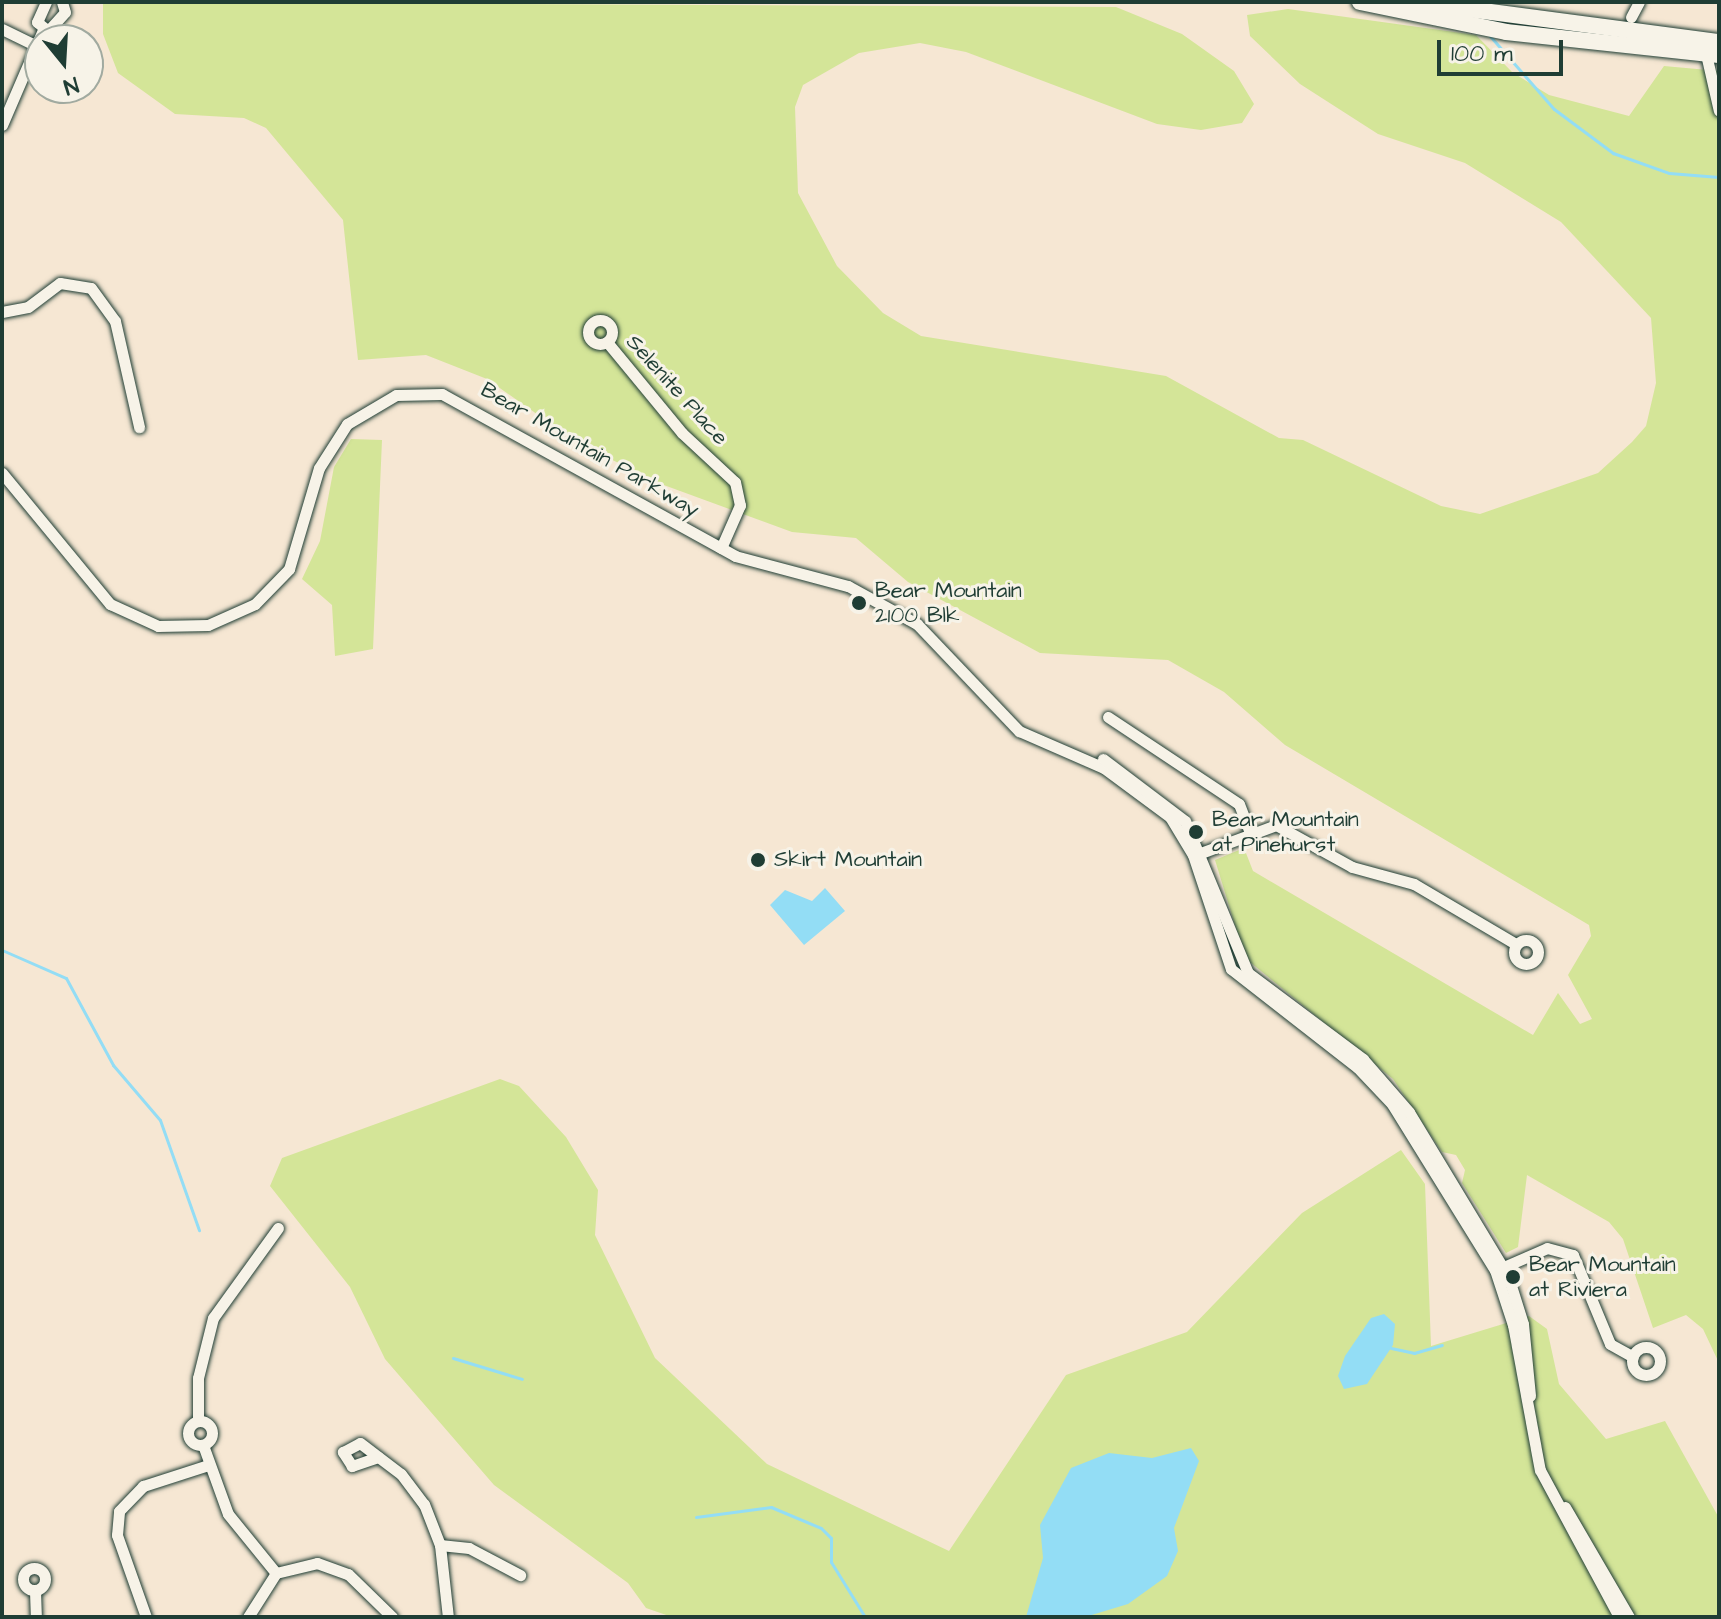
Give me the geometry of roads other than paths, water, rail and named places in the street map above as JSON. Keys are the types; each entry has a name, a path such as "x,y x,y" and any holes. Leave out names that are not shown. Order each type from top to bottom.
{"highway":[{"path":"1360,2 1506,32 1715,50"},
{"path":"1415,2 1715,50"}],"street":[{"path":"38,24 46,2"},
{"path":"57,24 62,2"},
{"path":"1631,17 1639,2"},
{"path":"2,29 24,40"},
{"path":"1715,50 1719,111"},
{"path":"2,125 24,72"},
{"path":"2,312 28,307 60,283 91,288 115,321 139,427"},
{"name":"Selenite Place","path":"607,342 682,433 735,482 740,505 721,548"},
{"name":"Bear Mountain Parkway","path":"2,473 97,593 125,614 174,628 224,621 269,594 302,544 319,468 334,438 373,404 410,393 469,403 721,548 881,601 950,652 1007,720 1140,781 1175,809 1198,854 1239,963 1392,1088 1499,1268 1523,1324 1531,1407 1547,1467 1629,1617"},
{"path":"1108,717 1239,804 1250,833"},
{"path":"1198,854 1250,833 1282,827 1352,867 1414,884 1516,944"},
{"path":"276,1573 228,1514 203,1445 187,1435 198,1420 198,1378 213,1318 278,1228"},
{"path":"1499,1268 1547,1248 1573,1255 1610,1344 1633,1357"},
{"name":"Bear Mountain Parkway","path":"1499,1268 1540,1470 1619,1617"},
{"path":"198,1420 212,1430 203,1445"},
{"path":"378,1457 413,1488 440,1545 448,1617"},
{"path":"146,1617 117,1535 119,1511 143,1486 208,1465"},
{"path":"440,1545 469,1548 520,1575"},
{"path":"248,1617 276,1573 304,1563 332,1566 392,1617"},
{"path":"35,1591 36,1617"}],"water":[{"path":"825,888 845,911 804,945 770,905 785,890 812,901"},
{"path":"1384,1314 1395,1324 1393,1345 1367,1384 1344,1389 1338,1376 1345,1356 1371,1318"},
{"path":"1191,1448 1199,1461 1174,1528 1178,1551 1167,1576 1128,1604 1085,1617 1026,1617 1043,1558 1040,1525 1071,1468 1109,1453 1152,1458"}],"waterway":[{"path":"1490,36 1554,109 1613,153 1669,173 1719,177"},
{"path":"2,950 66,978 113,1065 160,1120 199,1230"},
{"path":"1391,1348 1414,1353 1442,1345"},
{"path":"453,1358 522,1379"},
{"path":"696,1517 771,1507 821,1528 831,1538 831,1562 865,1617"}],"place":[{"name":"Bear Mountain 2100 Blk","path":"859,603"},
{"name":"Bear Mountain at Pinehurst","path":"1196,832"},
{"name":"Skirt Mountain","path":"758,860"},
{"name":"Bear Mountain at Riviera","path":"1513,1277"}]}
